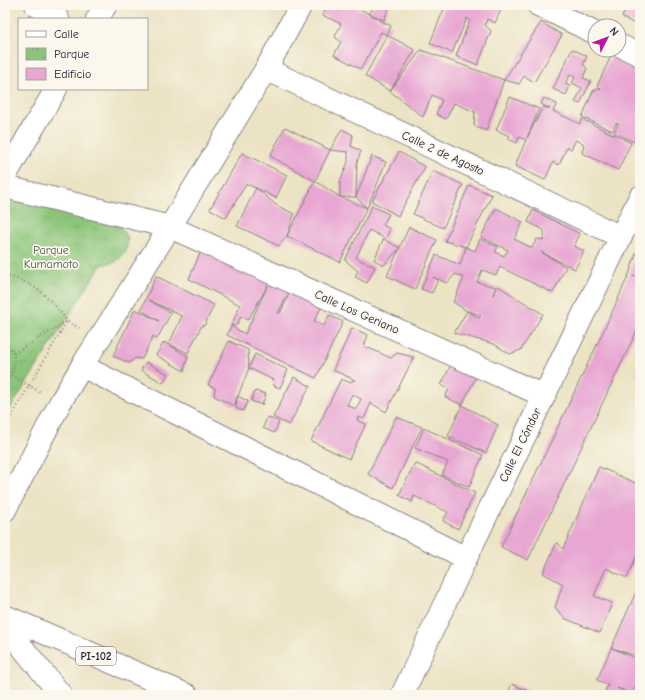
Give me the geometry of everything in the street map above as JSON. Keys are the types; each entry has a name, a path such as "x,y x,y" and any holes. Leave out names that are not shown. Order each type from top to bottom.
{"street":[{"path":"36,5 56,18"},
{"path":"99,18 106,5"},
{"path":"5,510 60,403 98,339 170,227 266,69 301,5"},
{"path":"538,5 587,29"},
{"path":"627,49 640,55"},
{"name":"Calle 2 de Agosto","path":"266,69 621,237"},
{"path":"5,176 55,90"},
{"name":"Calle Los Geriano","path":"5,187 170,227 544,396"},
{"name":"Calle El Cóndor","path":"402,695 466,558 640,197"},
{"path":"82,366 466,558"},
{"name":"PI-102","path":"5,616 187,695"},
{"path":"5,626 61,695"}],"path":[{"path":"5,276 13,277 35,286 53,302 67,321 98,339"},
{"path":"13,354 67,321"},
{"path":"5,427 67,321"},
{"path":"5,343 13,354 14,365 11,375 5,383"},
{"path":"11,375 60,403"}],"green space":[{"name":"Parque Kumamoto","path":"5,197 120,226 128,238 126,252 116,262 101,265 5,417"}],"building":[{"path":"329,5 353,5 391,26 387,35 381,32 361,69 334,55 341,42 335,37 341,24 322,15"},
{"path":"374,5 390,5 384,20 370,14"},
{"path":"437,5 503,5 495,23 487,19 485,25 491,31 478,65 456,56 470,20 467,18 452,53 430,43 444,9"},
{"path":"628,5 640,5 640,27 627,20 627,18 622,17"},
{"path":"541,22 562,35 534,82 524,76 519,84 504,80"},
{"path":"387,35 415,50 390,91 365,76"},
{"path":"572,49 587,56 583,65 587,68 583,78 591,81 580,104 575,102 582,88 572,83 575,77 570,75 565,84 570,86 566,95 553,89"},
{"path":"421,50 504,80 486,131 474,126 475,112 454,103 446,119 436,114 442,100 432,95 423,117 390,91"},
{"path":"610,58 625,58 640,65 640,137 637,143 614,133 618,124 616,123 613,131 582,117 593,91 601,88 597,86"},
{"path":"510,97 539,109 527,138 543,107 550,109 541,104 544,98 557,104 553,111 580,124 582,119 631,143 618,170 582,153 584,144 576,140 571,149 567,147 559,165 553,162 545,180 515,166 526,140 519,137 517,143 508,139 510,136 496,130"},
{"path":"285,127 330,150 315,181 270,156"},
{"path":"342,129 353,135 351,146 361,151 357,162 356,197 340,197 340,182 348,162 348,152 330,150"},
{"path":"399,152 425,167 398,216 372,201"},
{"path":"242,153 287,175 276,198 246,184 226,218 210,209"},
{"path":"372,156 386,162 367,208 356,197"},
{"path":"433,171 463,185 443,228 413,214"},
{"path":"315,181 340,197 367,208 340,262 287,236"},
{"path":"469,185 492,195 466,247 445,241"},
{"path":"256,188 276,205 294,214 287,236 279,246 237,226"},
{"path":"372,206 389,214 383,225 390,229 385,240 400,248 384,265 374,260 384,238 369,230 356,258 375,267 367,283 355,277 358,271 345,260"},
{"path":"496,208 523,222 514,239 532,248 537,239 544,240 544,230 528,222 533,210 580,234 574,246 584,251 575,269 541,252 566,267 553,293 500,267 496,275 482,270 477,282 496,287 493,295 498,286 543,314 521,350 510,354 494,344 454,333 467,311 453,302 464,278 455,274 447,283 433,277 438,280 432,293 421,289 436,255 460,265 466,247 475,251 480,239 498,247 495,252 504,256 508,250 481,237","holes":["467,311 481,315 479,318"]},
{"path":"409,227 437,240 415,289 387,276"},
{"path":"640,243 640,278 633,276 640,279 640,324 528,560 501,547 609,319 629,274"},
{"path":"201,251 290,290 278,313 280,313 292,289 323,304 314,321 324,326 329,315 343,322 316,378 227,335 240,305 189,279","holes":["268,285 245,334 231,326 237,325 241,316 248,320"]},
{"path":"156,276 214,305 204,326 202,325 188,353 169,344 182,316 149,300 171,313 157,339 153,336 142,359 135,358 129,363 113,356 135,309 159,321 141,310"},
{"path":"352,328 368,335 364,346 391,358 397,353 414,357 386,412 371,403 364,419 358,417 357,420 366,424 349,459 311,441 341,379 349,382 355,380 333,370","holes":["352,394 361,399 356,409 347,405"]},
{"path":"229,341 248,350 249,368 234,406 214,396 215,388 208,385"},
{"path":"164,342 188,356 184,371 156,355"},
{"path":"255,354 288,370 280,388 274,386 273,380 249,368"},
{"path":"146,362 168,374 163,383 141,370"},
{"path":"452,363 477,375 462,405 445,397 449,389 441,385"},
{"path":"640,368 640,378 636,376"},
{"path":"294,377 310,386 289,425 273,417"},
{"path":"255,391 266,394 262,405 251,401"},
{"path":"237,396 248,401 243,411 236,408"},
{"path":"462,405 498,425 486,453 448,436"},
{"path":"267,417 279,422 274,433 263,428"},
{"path":"396,417 422,427 393,488 368,474"},
{"path":"424,428 483,455 469,487 442,475 448,462 415,448"},
{"path":"415,463 475,493 458,529 443,521 448,512 414,496 412,502 399,495"},
{"path":"599,467 640,485 640,548 627,578 606,568 594,596 612,603 600,633 564,618 555,607 563,584 543,573 557,542 563,549"},
{"path":"640,583 640,657 612,648 640,660 640,675 632,694 617,688 631,695 603,695 608,685 597,680"},
{"path":"512,684 537,695 507,695"}]}
